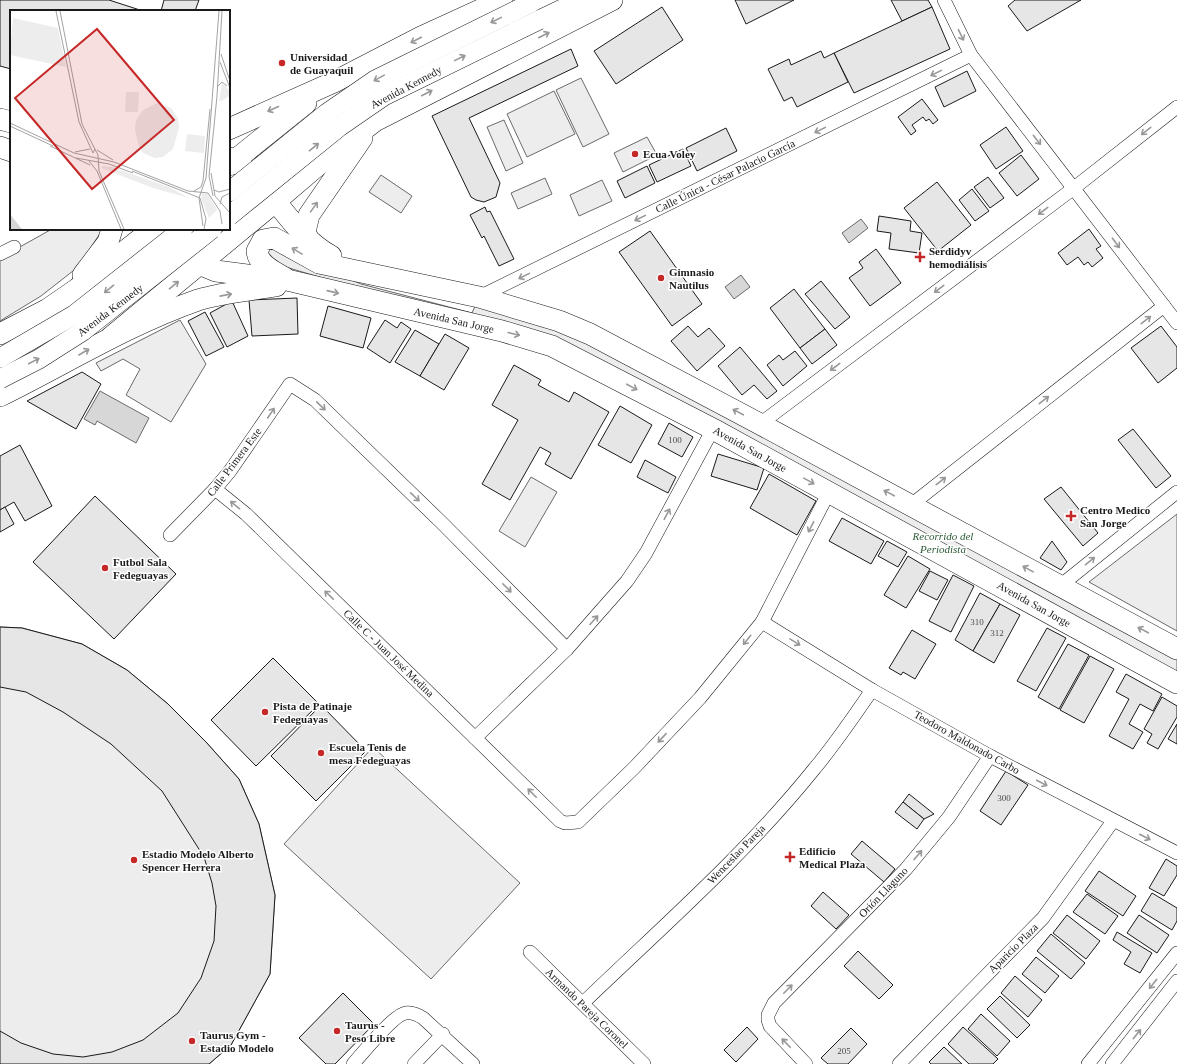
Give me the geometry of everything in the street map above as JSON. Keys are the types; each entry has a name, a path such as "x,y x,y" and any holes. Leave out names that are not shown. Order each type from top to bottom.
{"main road":[{"path":"230,129 334,82 421,37 502,0"},
{"name":"Avenida Kennedy","path":"230,191 327,113 375,80 536,8 581,0"},
{"path":"111,337 276,202 324,160 370,125 395,110 588,14 612,0"},
{"name":"Avenida Kennedy","path":"230,215 338,127 384,96 536,8"},
{"path":"334,82 231,161 243,167 276,202 310,243 360,272"},
{"path":"310,243 305,232 309,215 362,138 395,110"},
{"path":"289,116 277,135 276,148 285,163 299,168 312,166 324,160"},
{"path":"0,119 10,122"},
{"path":"0,147 10,150"},
{"path":"48,309 78,282 108,242 112,230"},
{"path":"0,334 48,309 101,271 153,230"},
{"path":"155,230 178,250 199,264 216,271 229,274 291,281"},
{"name":"Avenida Kennedy","path":"0,358 74,316 182,230"},
{"name":"Avenida Kennedy","path":"0,379 39,359 83,332 211,230"},
{"path":"291,281 265,265 259,258 257,251 264,240 274,238 319,263 479,297 531,312 590,334 1177,649"},
{"path":"101,271 113,267 129,266 140,270 146,276 149,284 147,299 136,317"},
{"path":"0,396 66,363 111,337 198,300 291,281"},
{"name":"Avenida San Jorge","path":"291,281 508,332 552,346 713,429 1177,683"}],"street":[{"path":"944,0 971,55 1177,323"},
{"name":"Calle Única - César Palacio García","path":"479,297 971,55"},
{"path":"760,424 1074,188 1177,107"},
{"path":"0,254 14,247"},
{"path":"911,505 1164,306"},
{"name":"Calle Primera Este","path":"170,535 215,489 252,440 290,384 315,400 442,523 567,649"},
{"path":"475,738 567,649 610,602 646,553 713,429"},
{"name":"Calle C - Juan José Medina","path":"215,489 246,514 560,821 565,823 578,822 634,768 700,698 762,622"},
{"path":"762,622 829,492"},
{"path":"1060,586 1177,492"},
{"name":"Teodoro Maldonado Carbo","path":"762,622 872,690 990,756 1177,853"},
{"name":"Wenceslao Pareja","path":"583,1003 717,875 770,820 815,769 872,690"},
{"name":"Orión Llaguno","path":"806,1064 774,1031 768,1020 768,1015 774,1003 906,869 934,837 990,756"},
{"name":"Aparicio Plaza","path":"899,1064 1043,918 1113,821"},
{"name":"Armando Pareja Coronel","path":"530,952 644,1064"},
{"path":"1088,1064 1177,953"},
{"path":"1112,1064 1177,981"},
{"path":"352,1064 395,1018 406,1012 423,1018 443,1034 474,1064"},
{"path":"414,1064 443,1034"}],"green space":[{"path":"581,78 609,134 583,147 556,90"},
{"path":"554,91 575,134 527,157 507,114"},
{"path":"504,120 523,163 506,171 487,127"},
{"name":"Ecua Voley","path":"647,137 657,155 623,172 614,153"},
{"path":"381,175 412,196 401,213 369,192"},
{"path":"545,178 552,194 518,209 511,193"},
{"path":"602,180 612,201 579,216 570,195"},
{"path":"50,230 100,230 101,232 78,267 41,296 0,321 0,258"},
{"name":"Recorrido del Periodista","path":"268,245 361,284 472,313 479,297 531,312 1177,649 1177,686 829,492 502,331 272,263 263,250"},
{"path":"180,320 206,364 171,422 126,395 140,369 123,359 101,371 96,363"},
{"path":"531,477 557,492 525,547 499,531"},
{"path":"1177,514 1177,631 1089,582"},
{"name":"Estadio Modelo Alberto Spencer Herrera","path":"0,627 22,628 82,644 127,670 168,704 206,742 239,779 259,824 275,895 270,974 231,1045 209,1064 0,1064"},
{"path":"373,747 520,883 431,979 284,844"}],"shaded area":[{"path":"861,219 868,228 849,243 842,233"},
{"path":"741,275 750,287 734,299 725,287"},
{"path":"100,391 149,418 136,443 97,421 95,425 84,419"}],"building":[{"path":"0,0 109,0 140,10 10,10 10,69 0,66"},
{"path":"164,0 199,0 195,10 161,10"},
{"path":"735,0 794,0 746,24"},
{"path":"891,0 928,0 932,7 902,21"},
{"path":"1015,0 1081,0 1027,31 1008,6"},
{"path":"662,7 683,40 616,84 594,51"},
{"path":"932,7 950,49 854,93 834,53"},
{"path":"571,49 578,66 469,118 500,183 496,197 484,202 471,197 432,116"},
{"path":"821,51 824,58 834,53 848,82 797,107 792,97 784,101 768,69 789,59 791,65"},
{"path":"967,71 976,91 944,107 935,87"},
{"path":"922,99 938,120 933,124 929,119 926,121 923,117 912,125 916,131 911,135 898,117"},
{"path":"1006,127 1023,151 996,169 980,145"},
{"path":"726,128 737,151 697,171 686,148"},
{"path":"683,149 691,166 657,182 649,165"},
{"path":"1021,155 1039,179 1017,196 999,173"},
{"path":"647,166 655,183 625,198 617,181"},
{"path":"988,177 1004,198 990,208 974,187"},
{"path":"937,182 971,225 938,251 904,208"},
{"path":"972,189 989,211 975,221 959,200"},
{"path":"485,207 487,212 490,211 514,259 499,266 484,236 482,238 470,215"},
{"path":"879,216 911,221 910,231 922,233 919,253 889,249 891,233 877,231"},
{"path":"1089,229 1101,246 1096,249 1103,258 1092,267 1088,262 1084,265 1078,257 1067,265 1058,253"},
{"name":"Gimnasio Nautilus","path":"650,231 702,304 672,326 619,252"},
{"path":"876,249 901,283 870,306 849,278 863,268 859,262"},
{"path":"821,281 850,317 835,329 805,294"},
{"path":"794,289 825,329 800,348 770,308"},
{"path":"297,298 298,334 252,336 249,300"},
{"path":"232,301 248,336 227,347 210,313"},
{"path":"328,306 371,318 363,348 320,336"},
{"path":"205,312 224,347 206,356 188,321"},
{"path":"385,320 397,328 401,322 411,329 390,363 367,348"},
{"path":"688,326 698,337 709,328 725,346 697,371 671,341"},
{"path":"1161,326 1177,347 1177,368 1158,383 1131,348"},
{"path":"825,329 837,345 812,364 800,348"},
{"path":"415,330 439,344 420,376 395,362"},
{"path":"445,334 469,348 444,390 420,376"},
{"path":"740,347 777,391 767,399 754,385 742,395 718,366"},
{"path":"795,351 807,366 783,386 767,365 779,355 783,360"},
{"path":"514,365 541,380 538,385 569,402 574,392 609,412 571,479 545,464 551,453 540,447 510,500 482,484 518,420 492,405"},
{"path":"82,372 101,384 76,429 27,401"},
{"path":"620,406 652,425 631,463 598,445"},
{"path":"669,423 693,437 682,457 658,444"},
{"path":"1133,429 1171,476 1156,488 1118,440"},
{"path":"20,445 52,506 25,521 14,502 0,510 0,456"},
{"path":"718,454 764,468 757,490 711,476"},
{"path":"645,460 676,477 668,493 637,477"},
{"path":"769,474 816,501 797,535 750,508"},
{"name":"Centro Medico San Jorge","path":"1061,487 1098,533 1083,546 1044,499"},
{"name":"Futbol Sala Fedeguayas","path":"95,496 176,574 114,639 33,562"},
{"path":"5,507 14,524 0,532 0,510"},
{"path":"842,518 884,541 871,564 829,541"},
{"path":"887,541 907,552 898,567 878,556"},
{"path":"1052,541 1067,562 1061,570 1040,558"},
{"path":"908,556 930,569 906,608 884,595"},
{"path":"930,571 948,580 937,600 919,591"},
{"path":"953,575 974,586 951,632 929,621"},
{"path":"980,593 1000,604 973,651 955,640"},
{"path":"1000,604 1020,615 994,663 973,651"},
{"path":"0,627 22,628 82,644 127,670 168,704 206,742 239,779 259,824 275,895 270,974 231,1045 209,1064 0,1064 0,1031 21,1043 53,1054 83,1057 112,1052 143,1040 178,1013 201,978 214,941 216,906 212,883 204,857 162,791 111,744 63,712 26,692 0,687"},
{"path":"1047,628 1066,638 1036,691 1017,681"},
{"path":"912,630 936,644 915,679 903,672 901,675 889,668"},
{"path":"1068,644 1089,655 1059,709 1038,697"},
{"path":"1090,656 1114,669 1084,723 1060,710"},
{"name":"Pista de Patinaje Fedeguayas","path":"273,658 319,704 256,766 211,720"},
{"path":"1126,674 1162,694 1153,711 1140,704 1129,724 1143,732 1133,749 1109,736 1129,699 1116,692"},
{"path":"1162,697 1177,706 1177,717 1158,749 1147,743 1152,734 1144,729"},
{"path":"321,705 366,751 316,801 271,756"},
{"path":"1177,724 1177,744 1168,739"},
{"path":"1006,771 1028,785 1001,825 980,811"},
{"path":"909,794 934,814 924,819 903,802"},
{"path":"903,802 924,819 917,829 895,812"},
{"path":"862,841 895,869 884,882 851,854"},
{"path":"1166,859 1177,866 1177,875 1164,896 1149,888"},
{"path":"1099,871 1136,896 1123,916 1085,891"},
{"path":"823,892 849,915 836,929 811,906"},
{"path":"1152,893 1177,908 1177,921 1172,930 1141,911"},
{"path":"1087,894 1118,916 1105,934 1073,912"},
{"path":"1067,915 1100,941 1086,959 1053,933"},
{"path":"1139,915 1169,935 1157,953 1127,933"},
{"path":"1117,932 1152,953 1140,973 1124,964 1131,952 1113,940"},
{"path":"1051,934 1085,963 1071,979 1037,951"},
{"path":"858,951 893,985 879,999 844,966"},
{"path":"1036,957 1059,976 1045,993 1022,974"},
{"path":"1015,976 1042,1000 1028,1017 1001,993"},
{"name":"Taurus - Peso Libre","path":"343,993 374,1024 335,1064 326,1064 299,1038"},
{"path":"1000,996 1030,1025 1017,1038 987,1009"},
{"path":"981,1014 1010,1041 997,1056 968,1029"},
{"path":"747,1027 758,1039 736,1062 724,1050"},
{"path":"963,1027 998,1059 993,1064 969,1064 948,1044"},
{"path":"851,1028 867,1044 848,1064 828,1064 821,1058"},
{"path":"944,1047 962,1064 931,1064 929,1062"}],"place":[{"name":"Universidad de Guayaquil","path":"282,63"},
{"name":"Ecua Voley","path":"635,154"},
{"name":"Serdidyv hemodiálisis","path":"920,257"},
{"name":"Gimnasio Nautilus","path":"661,278"},
{"name":"Centro Medico San Jorge","path":"1071,516"},
{"name":"Futbol Sala Fedeguayas","path":"105,568"},
{"name":"Pista de Patinaje Fedeguayas","path":"265,712"},
{"name":"Escuela Tenis de mesa Fedeguayas","path":"321,753"},
{"name":"Edificio Medical Plaza","path":"790,857"},
{"name":"Estadio Modelo Alberto Spencer Herrera","path":"134,860"},
{"name":"Taurus - Peso Libre","path":"337,1031"},
{"name":"Taurus Gym - Estadio Modelo","path":"192,1041"}]}
